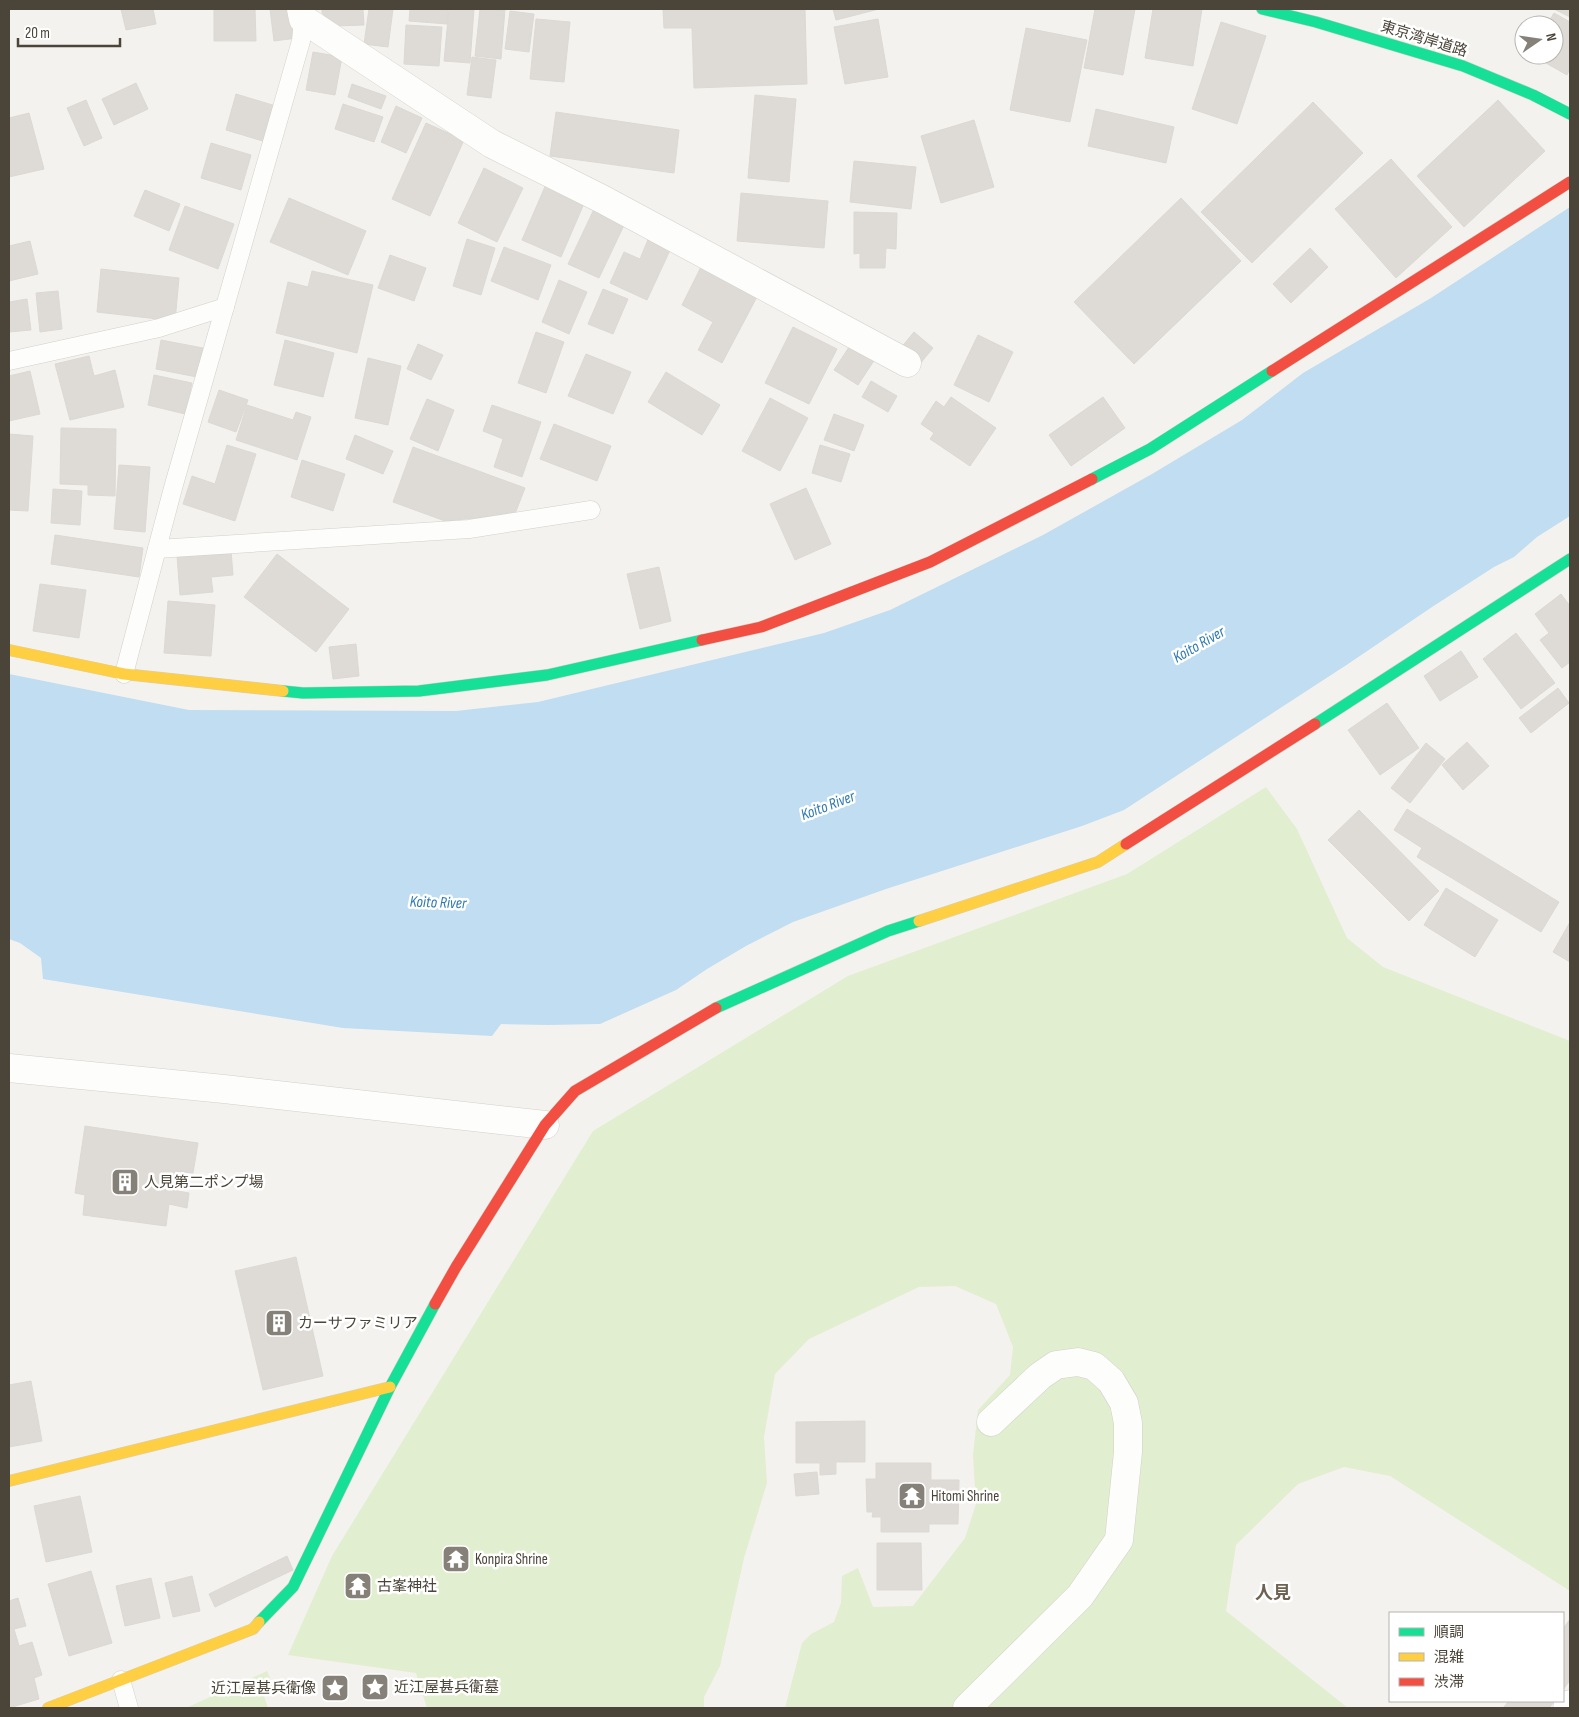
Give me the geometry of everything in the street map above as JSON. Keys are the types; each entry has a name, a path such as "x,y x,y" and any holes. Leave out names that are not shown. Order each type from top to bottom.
{"main road":[{"name":"東京湾岸道路","path":"1262,9 1316,22 1463,66 1533,95 1570,114"},
{"path":"9,650 124,674 303,694 419,692 547,675 761,627 930,562 1150,449 1570,182"},
{"path":"48,1708 252,1628 293,1587 390,1387 456,1267 545,1125 575,1090 712,1010 888,931 1098,862 1238,774 1570,559"},
{"path":"9,1481 390,1387"}],"street":[{"path":"302,14 492,144 602,199 907,363"},
{"path":"9,1068 224,1089 545,1125"},
{"path":"967,1708 1080,1596 1118,1540 1128,1452 1128,1424 1124,1403 1112,1381 1094,1366 1078,1362 1056,1365 1040,1376 991,1422"},
{"path":"1567,1708 1570,1704"}],"lane":[{"path":"124,674 157,549 299,50 302,14"},
{"path":"9,361 159,328 225,307"},
{"path":"157,549 469,529 591,510"},
{"path":"121,1680 129,1708"}],"green space":[{"path":"1266,787 1297,829 1347,938 1383,967 1570,1041 1570,1591 1390,1476 1344,1467 1298,1484 1236,1545 1226,1611 1348,1708 785,1708 802,1643 811,1634 834,1622 841,1603 842,1576 858,1568 873,1607 913,1606 965,1538 976,1504 973,1455 978,1410 1010,1375 1013,1347 996,1304 955,1286 919,1287 809,1339 775,1374 764,1437 767,1483 744,1558 720,1666 704,1697 704,1708 427,1708 416,1673 288,1655 332,1556 593,1131 848,976 1127,874"},
{"path":"267,1671 276,1692 264,1696 268,1708 186,1708"}],"water":[{"name":"Koito River","path":"1570,207 1570,516 1537,537 1514,557 1494,567 1432,607 1124,810 1082,826 886,889 793,922 746,946 676,990 600,1024 501,1024 492,1036 343,1028 43,979 41,958 20,943 9,939 9,674 189,710 456,711 538,702 824,633 890,610 1043,535 1152,474 1242,420 1303,373 1431,298"}],"building":[{"path":"121,9 153,9 156,24 126,30"},
{"path":"214,9 255,9 256,41 214,41"},
{"path":"270,9 294,9 297,38 274,41"},
{"path":"322,9 363,9 364,25 334,26 322,13"},
{"path":"369,9 393,9 388,47 364,44"},
{"path":"410,9 448,9 447,24 409,21"},
{"path":"449,9 474,9 470,63 444,61"},
{"path":"480,9 505,9 501,59 475,56"},
{"path":"663,9 805,9 807,84 694,88 692,28 664,28"},
{"path":"833,9 879,9 836,20"},
{"path":"1095,9 1135,9 1123,75 1084,68"},
{"path":"1153,9 1202,9 1193,66 1145,58"},
{"path":"1554,9 1570,9 1570,17"},
{"path":"510,11 534,14 529,52 505,49"},
{"path":"536,19 570,22 564,82 530,79"},
{"path":"878,19 888,77 845,84 834,27"},
{"path":"1564,19 1570,22 1570,68 1567,75 1550,65 1564,65"},
{"path":"1221,22 1266,36 1237,124 1192,109"},
{"path":"406,25 442,27 439,66 404,64"},
{"path":"1026,28 1087,40 1070,122 1010,110"},
{"path":"313,52 342,57 335,95 306,90"},
{"path":"472,57 496,60 491,98 467,95"},
{"path":"136,83 148,109 114,125 102,99"},
{"path":"352,84 386,96 381,109 348,97"},
{"path":"236,94 276,106 266,142 226,130"},
{"path":"755,95 796,99 789,182 748,178"},
{"path":"86,100 102,138 84,146 67,108"},
{"path":"1498,100 1545,151 1464,227 1417,176"},
{"path":"1313,102 1363,153 1252,263 1201,212"},
{"path":"343,104 383,117 374,142 335,129"},
{"path":"396,106 422,118 406,153 381,142"},
{"path":"1096,109 1174,127 1166,163 1088,146"},
{"path":"556,112 679,130 674,173 550,156"},
{"path":"29,113 44,169 9,177 9,118"},
{"path":"974,120 994,187 941,203 921,136"},
{"path":"426,123 464,140 430,216 392,199"},
{"path":"211,143 251,155 241,190 201,178"},
{"path":"1391,159 1452,227 1396,278 1335,209"},
{"path":"854,161 916,167 911,209 850,202"},
{"path":"484,168 523,188 497,242 458,223"},
{"path":"547,182 586,199 561,257 522,240"},
{"path":"145,190 180,204 169,231 134,216"},
{"path":"741,193 828,201 824,248 737,241"},
{"path":"289,198 366,231 348,275 270,242"},
{"path":"1181,198 1241,261 1134,364 1074,302"},
{"path":"596,205 627,219 599,278 568,264"},
{"path":"185,206 234,224 218,269 169,250"},
{"path":"854,212 897,213 896,249 886,248 885,268 860,268 860,253 854,254"},
{"path":"649,237 672,246 647,300 610,283 624,252 640,259"},
{"path":"467,239 495,248 481,295 453,286"},
{"path":"30,241 38,274 9,281 9,246"},
{"path":"504,247 551,265 538,300 491,281"},
{"path":"1310,248 1328,267 1291,303 1273,284"},
{"path":"390,255 426,268 414,301 378,288"},
{"path":"703,263 759,293 722,363 698,350 713,322 682,305"},
{"path":"101,269 179,278 175,321 97,312"},
{"path":"312,271 373,285 357,353 276,333 288,282 308,287"},
{"path":"559,280 587,292 569,334 542,322"},
{"path":"603,289 628,299 613,334 588,324"},
{"path":"58,291 62,329 40,332 36,293"},
{"path":"27,299 31,330 9,332 9,302"},
{"path":"793,327 837,349 809,404 765,383"},
{"path":"536,332 564,342 546,393 518,383"},
{"path":"914,332 933,348 919,365 900,349"},
{"path":"978,335 1013,352 989,402 954,385"},
{"path":"161,340 203,348 197,377 156,369"},
{"path":"285,340 334,353 323,397 274,385"},
{"path":"853,341 877,356 858,385 834,370"},
{"path":"418,344 443,355 431,380 407,369"},
{"path":"586,354 631,372 613,414 568,396"},
{"path":"89,356 94,376 115,370 124,407 70,420 55,364"},
{"path":"368,358 401,366 388,425 355,418"},
{"path":"30,371 40,414 9,421 9,376"},
{"path":"666,372 720,405 702,435 648,402"},
{"path":"154,375 192,383 185,414 148,405"},
{"path":"871,381 897,396 888,412 862,397"},
{"path":"219,390 248,400 236,432 208,422"},
{"path":"951,397 996,428 970,466 930,439 934,433 921,424 936,401 944,407"},
{"path":"1103,397 1125,428 1071,466 1049,435"},
{"path":"770,398 808,418 780,471 742,451"},
{"path":"427,399 454,410 438,451 410,439"},
{"path":"247,405 293,420 296,412 311,417 297,460 236,440"},
{"path":"492,405 541,422 522,477 494,467 503,439 483,431"},
{"path":"834,414 864,425 854,451 824,440"},
{"path":"554,424 611,446 597,481 540,459"},
{"path":"61,428 116,429 115,496 88,495 88,485 60,484"},
{"path":"9,434 33,436 28,511 9,510"},
{"path":"355,435 393,451 383,474 346,459"},
{"path":"227,445 256,454 235,521 183,504 192,476 215,484"},
{"path":"820,445 850,454 841,482 812,473"},
{"path":"413,447 525,488 515,514 445,521 393,502"},
{"path":"302,460 345,474 333,511 291,497"},
{"path":"119,465 150,467 145,532 114,529"},
{"path":"806,488 831,544 795,560 770,504"},
{"path":"53,489 82,491 80,525 51,523"},
{"path":"55,535 143,548 139,577 51,564"},
{"path":"231,551 233,575 211,577 213,592 180,595 177,556"},
{"path":"277,554 349,609 316,652 244,597"},
{"path":"659,567 671,621 640,629 627,574"},
{"path":"40,584 86,590 79,638 33,631"},
{"path":"1561,594 1570,606 1570,662 1562,668 1540,640 1549,633 1535,614"},
{"path":"168,601 215,605 211,656 164,653"},
{"path":"1516,633 1555,683 1521,709 1483,659"},
{"path":"356,644 359,676 333,679 329,647"},
{"path":"1461,651 1478,677 1440,701 1424,676"},
{"path":"1558,688 1569,703 1531,733 1519,718"},
{"path":"1387,703 1419,748 1380,775 1348,730"},
{"path":"1467,742 1489,766 1463,790 1442,765"},
{"path":"1426,743 1445,759 1410,803 1391,788"},
{"path":"1407,809 1559,902 1541,932 1417,857 1422,848 1394,830"},
{"path":"1359,810 1439,891 1409,921 1328,840"},
{"path":"1446,888 1498,920 1475,957 1424,925"},
{"path":"1570,922 1570,962 1553,952"},
{"name":"人見第二ポンプ場","path":"85,1126 198,1143 193,1173 175,1171 172,1190 189,1193 187,1208 169,1204 166,1226 83,1215 85,1195 75,1193"},
{"name":"カーサファミリア","path":"296,1257 323,1376 263,1390 235,1271"},
{"path":"31,1381 42,1441 9,1447 9,1385"},
{"path":"865,1421 865,1462 836,1462 836,1474 820,1475 820,1463 796,1463 796,1422"},
{"name":"Hitomi Shrine","path":"876,1463 931,1463 931,1480 959,1480 958,1524 929,1524 929,1532 881,1532 881,1517 872,1517 873,1512 867,1512 866,1479 876,1479"},
{"path":"817,1472 819,1494 796,1496 794,1474"},
{"path":"80,1496 92,1552 46,1562 34,1506"},
{"path":"877,1543 921,1543 922,1590 877,1590"},
{"path":"287,1556 293,1570 215,1607 209,1594"},
{"path":"91,1571 112,1643 69,1656 48,1584"},
{"path":"192,1576 200,1611 173,1617 165,1583"},
{"path":"151,1578 160,1618 125,1626 116,1586"},
{"path":"18,1598 26,1626 14,1629 19,1646 32,1642 42,1675 34,1678 39,1699 9,1708 9,1601"},
{"path":"1570,1619 1570,1680 1564,1689 1564,1628"},
{"path":"1508,1702 1554,1702 1549,1708 1503,1708"}],"traffic: fast":[{"path":"1262,9 1316,22 1463,66 1533,95 1570,114"},
{"path":"1092,479 1150,449 1272,371"},
{"path":"1315,724 1570,559"},
{"path":"283,691 303,693 419,691 547,675 702,640"},
{"path":"716,1008 888,931 919,921"},
{"path":"259,1622 293,1587 390,1387 435,1304"}],"traffic: slow":[{"path":"9,650 124,674 283,691"},
{"path":"919,921 1098,862 1126,844"},
{"path":"9,1481 390,1387"},
{"path":"48,1708 253,1629 259,1622"}],"traffic: jam":[{"path":"1272,371 1570,182"},
{"path":"702,640 761,627 930,562 1092,479"},
{"path":"1126,844 1315,724"},
{"path":"435,1304 545,1125 575,1091 716,1008"}],"place":[{"name":"人見第二ポンプ場","path":"125,1182"},
{"name":"カーサファミリア","path":"279,1323"},
{"name":"Hitomi Shrine","path":"912,1496"},
{"name":"Konpira Shrine","path":"456,1559"},
{"name":"古峯神社","path":"358,1586"},
{"name":"近江屋甚兵衛墓","path":"375,1687"},
{"name":"近江屋甚兵衛像","path":"335,1688"}],"district":[{"name":"人見","path":"1273,1593"}]}
